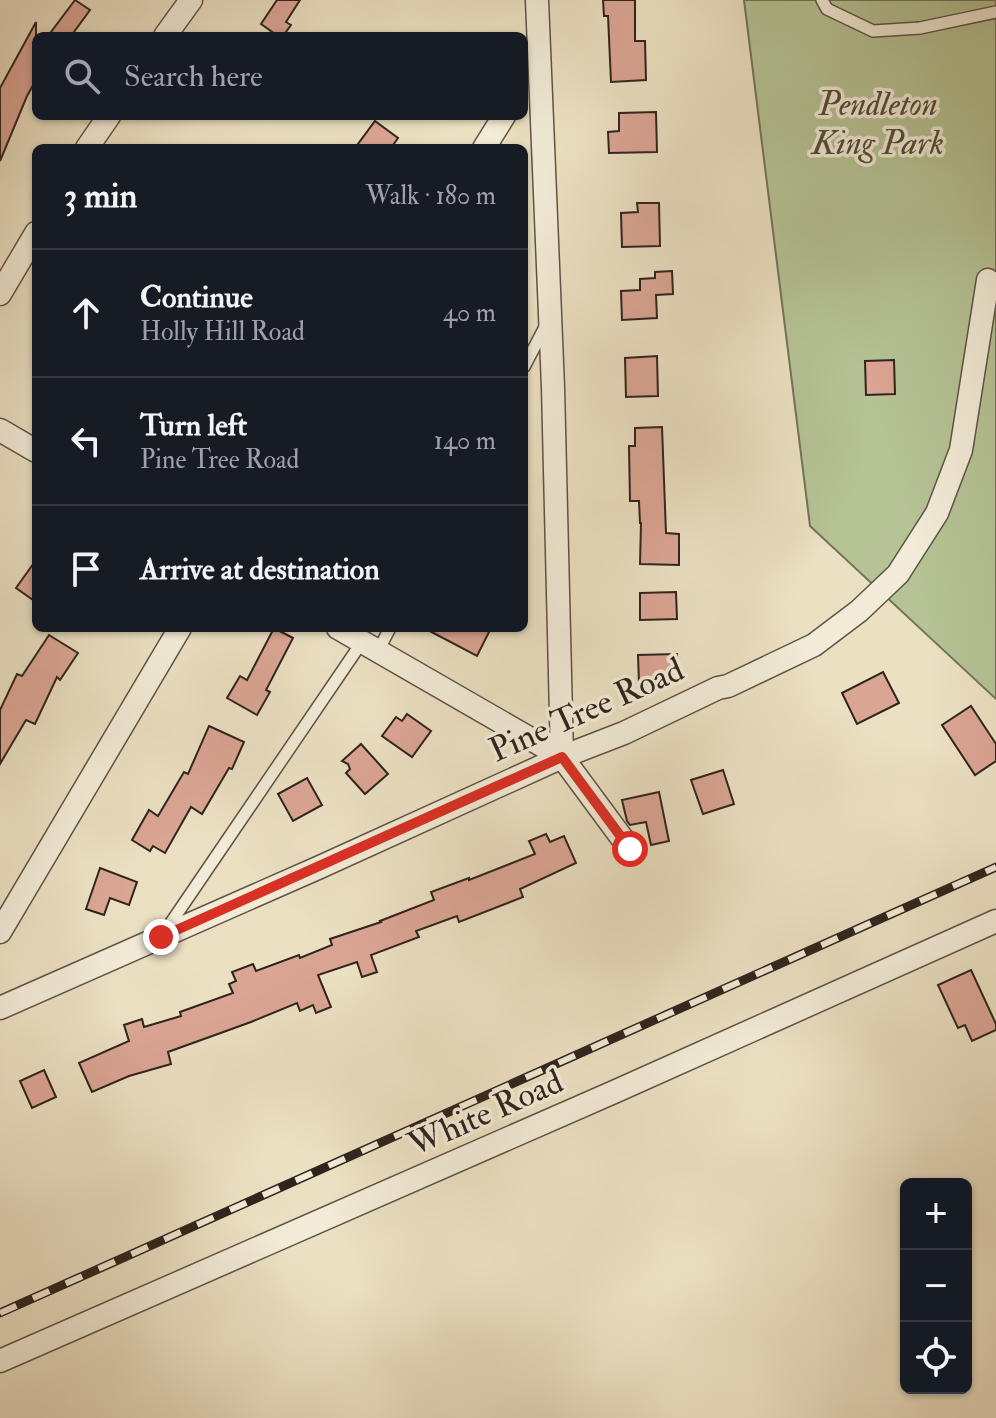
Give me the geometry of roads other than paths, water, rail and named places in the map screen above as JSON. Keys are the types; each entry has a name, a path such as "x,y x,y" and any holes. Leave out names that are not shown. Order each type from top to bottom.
{"street":[{"path":"168,32 191,0"},
{"path":"537,0 550,317 562,757"},
{"path":"528,79 540,60"},
{"path":"90,144 106,120"},
{"path":"486,144 502,120"},
{"path":"0,294 32,240"},
{"name":"Pine Tree Road","path":"0,1008 562,757 624,733 814,645 859,611 898,574 937,513 961,450 988,280"},
{"path":"0,430 32,449"},
{"path":"0,932 178,632"},
{"path":"345,632 562,757 630,849"},
{"name":"White Road","path":"0,1361 996,921"}],"lane":[{"path":"822,0 827,9 873,31 920,28 996,12"},
{"path":"528,359 550,317"},
{"path":"161,937 370,647 386,632"}],"railway":[{"path":"0,1313 996,867"}],"park label":[{"name":"Pendleton King Park","path":"878,122"}]}
